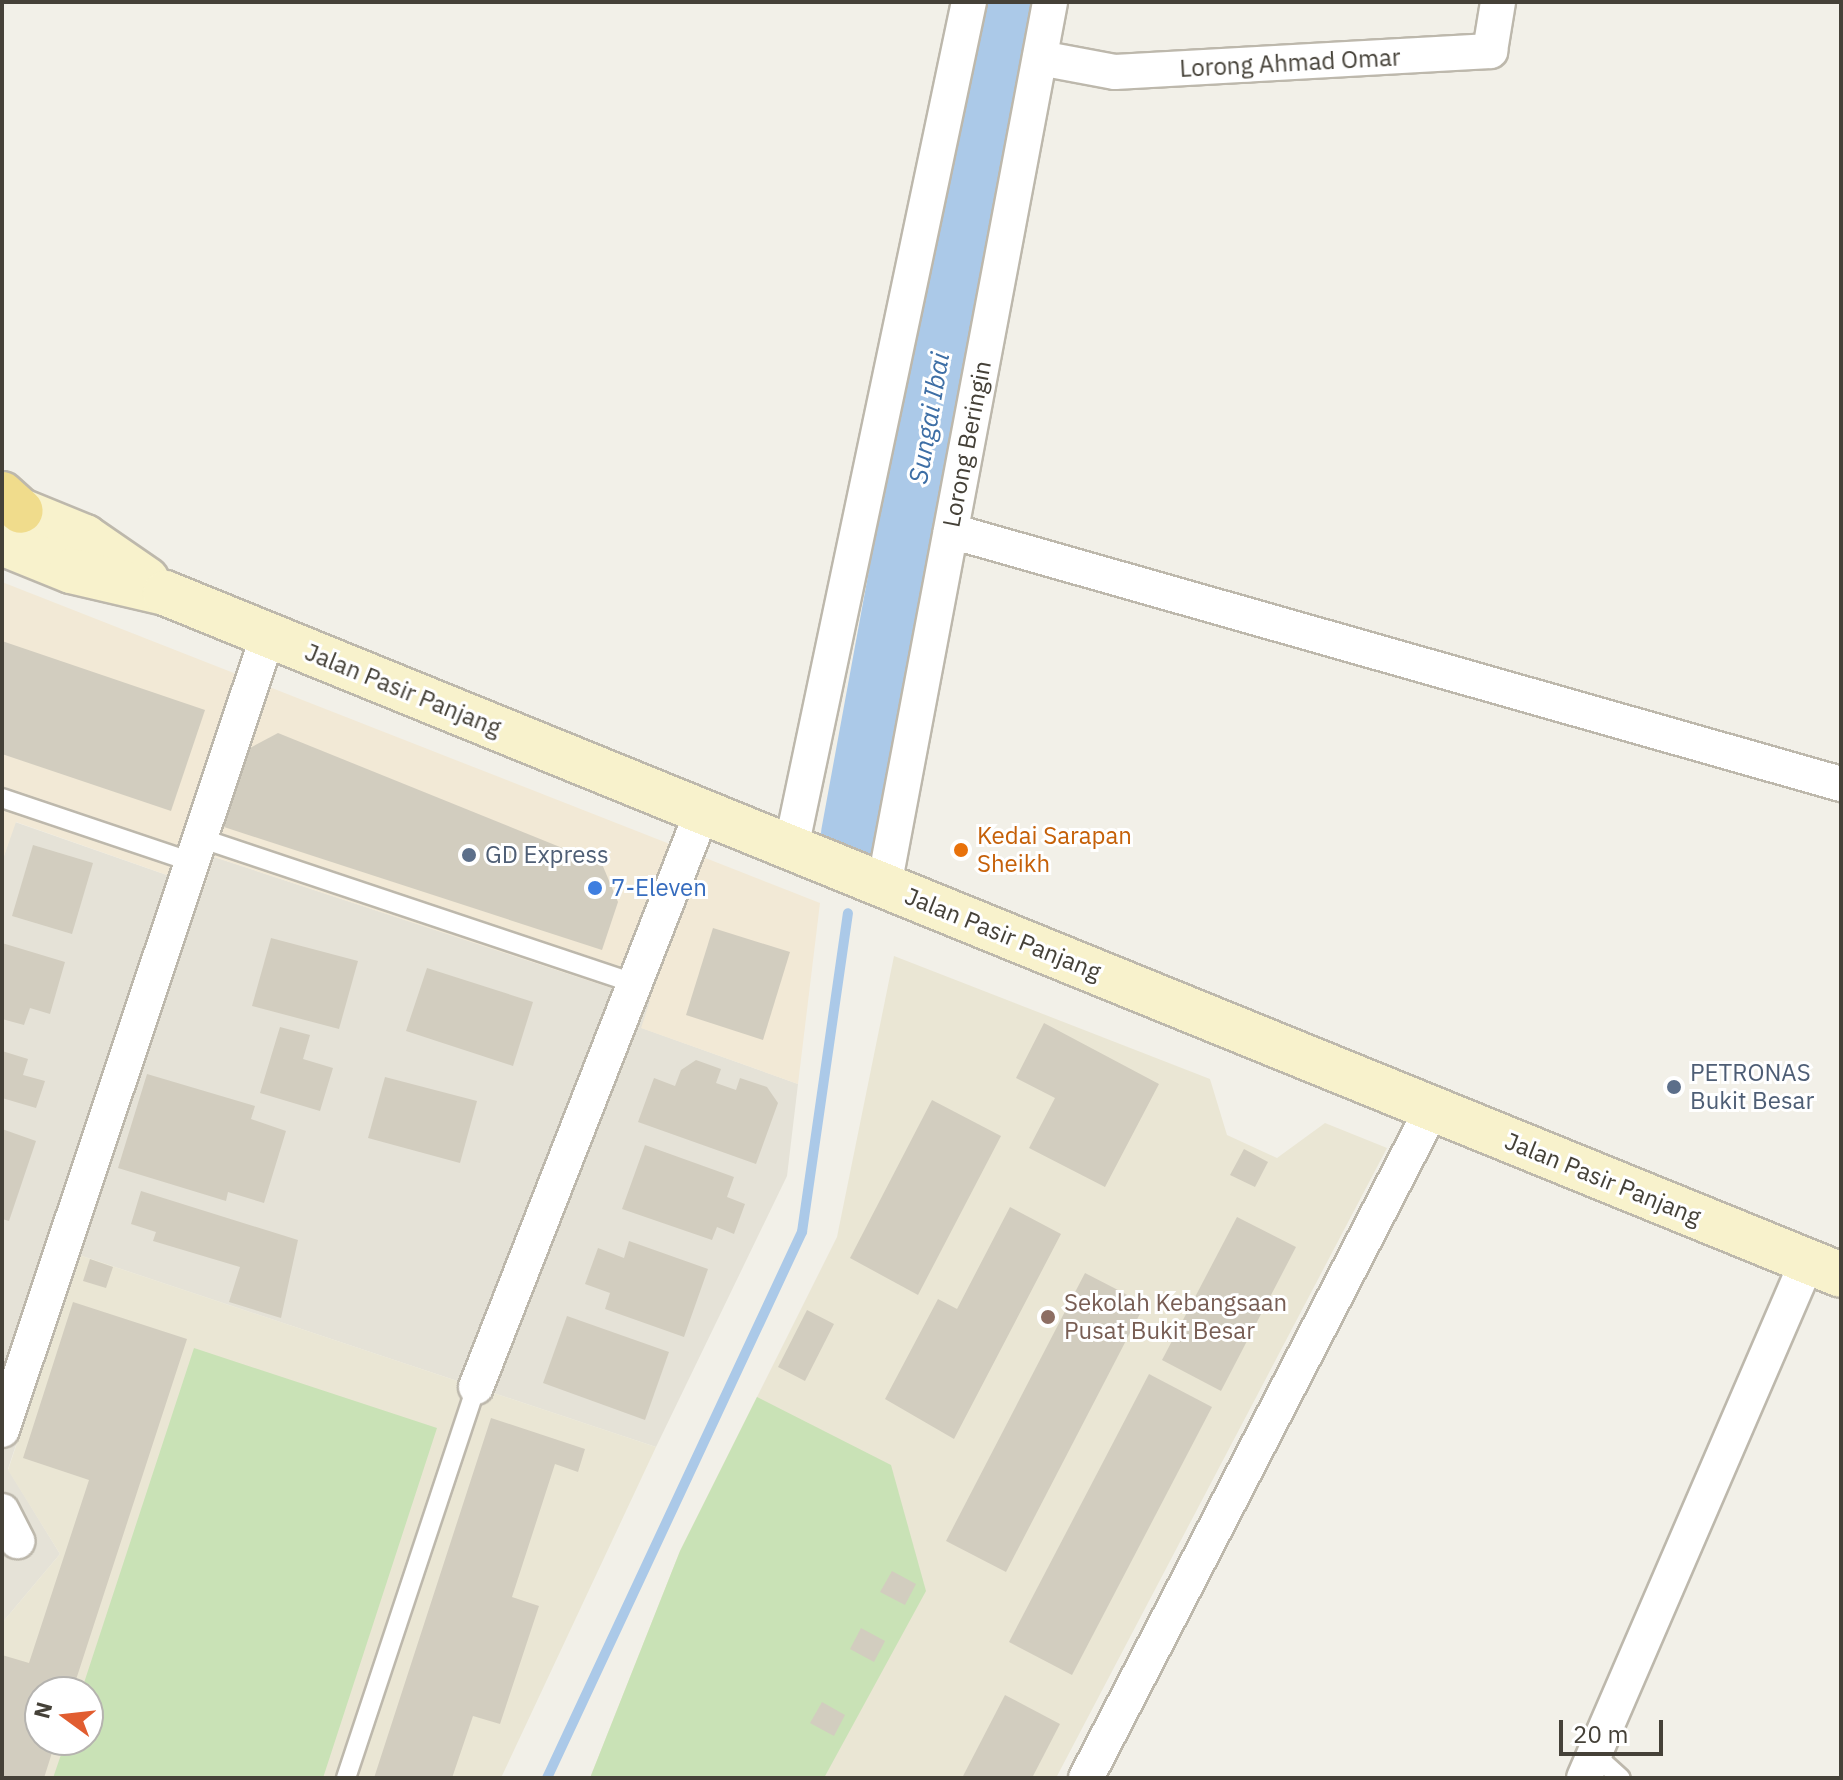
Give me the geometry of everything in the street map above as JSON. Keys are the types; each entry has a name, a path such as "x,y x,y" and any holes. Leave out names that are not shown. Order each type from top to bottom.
{"main road":[{"name":"Jalan Pasir Panjang","path":"7,513 85,537 165,593 1824,1269"}],"street":[{"path":"791,848 969,2"},
{"name":"Lorong Beringin","path":"884,886 1050,2"},
{"name":"Lorong Ahmad Omar","path":"1040,58 1115,72 1490,51 1498,2"},
{"path":"951,531 1841,784"},
{"path":"2,1430 15,1346 196,850 268,635"},
{"path":"476,1387 702,812"},
{"path":"1086,1778 1432,1109"},
{"path":"1589,1766 1824,1269"},
{"path":"2,1511 17,1541"}],"lane":[{"path":"2,798 196,850 633,983"},
{"path":"346,1778 476,1387"},
{"path":"1589,1766 1621,1778"}],"shaded area":[{"path":"2,582 820,903 798,1084 641,1028 650,1001 214,857 204,888 16,822 2,862"},
{"path":"15,822 204,888 214,857 651,1001 642,1028 798,1084 787,1176 656,1447 79,1255 8,1469 60,1554 2,1623 2,862"},
{"name":"Sekolah Kebangsaan Pusat Bukit Besar","path":"894,956 1210,1079 1227,1135 1277,1158 1325,1123 1387,1148 1056,1778 590,1778 680,1551 837,1237"},
{"path":"79,1255 656,1447 501,1778 2,1778 2,1623 60,1554 8,1470"}],"green space":[{"path":"194,1348 437,1428 323,1778 53,1778 61,1756 104,1756 104,1676 86,1676"},
{"path":"757,1397 891,1465 926,1591 824,1778 590,1778 680,1551"}],"building":[{"path":"2,641 205,710 171,811 2,754"},
{"path":"278,733 602,864 618,902 602,950 224,827 250,748"},
{"path":"33,845 93,863 72,934 12,916"},
{"path":"713,928 790,952 763,1040 686,1015"},
{"path":"271,938 358,961 339,1029 252,1006"},
{"path":"2,943 65,962 50,1014 30,1008 24,1025 2,1019"},
{"path":"427,968 533,1002 513,1066 406,1031"},
{"path":"1044,1023 1159,1084 1105,1187 1029,1148 1055,1098 1016,1078"},
{"path":"280,1027 310,1035 303,1059 333,1068 320,1111 260,1093"},
{"path":"2,1051 28,1059 23,1075 45,1081 36,1108 2,1098"},
{"path":"696,1060 721,1069 716,1083 736,1090 740,1078 767,1087 778,1103 756,1164 638,1122 654,1078 675,1086 681,1070"},
{"path":"147,1074 255,1106 251,1119 286,1131 264,1203 228,1192 226,1201 118,1168"},
{"path":"385,1077 477,1101 460,1163 368,1138"},
{"path":"932,1100 1001,1136 918,1295 850,1258"},
{"path":"2,1129 36,1141 9,1221 2,1219"},
{"path":"645,1145 734,1177 727,1197 745,1204 734,1234 717,1227 712,1240 622,1209"},
{"path":"1244,1149 1268,1162 1255,1187 1230,1175"},
{"path":"141,1191 298,1240 281,1318 229,1302 240,1267 153,1241 156,1232 131,1224"},
{"path":"1010,1207 1061,1234 954,1439 885,1399 938,1299 957,1309"},
{"path":"1237,1217 1296,1247 1221,1391 1162,1360"},
{"path":"629,1241 708,1269 684,1337 605,1309 610,1293 585,1284 598,1248 624,1258"},
{"path":"90,1259 113,1267 106,1288 83,1281"},
{"path":"1085,1273 1145,1304 1006,1572 946,1541"},
{"path":"73,1302 187,1339 77,1676 24,1676 24,1756 51,1756 44,1778 2,1778 2,1655 29,1663 89,1480 23,1458"},
{"path":"807,1310 834,1324 805,1381 778,1367"},
{"path":"567,1316 669,1352 645,1420 543,1383"},
{"path":"1149,1374 1212,1407 1072,1675 1009,1642"},
{"path":"491,1418 585,1449 578,1472 555,1464 512,1597 539,1606 500,1724 473,1716 452,1778 374,1778"},
{"path":"892,1571 916,1584 905,1605 880,1592"},
{"path":"861,1628 885,1641 874,1662 850,1649"},
{"path":"1005,1695 1060,1724 1032,1778 962,1778"},
{"path":"822,1702 845,1715 834,1736 810,1723"}],"waterway":[{"name":"Sungai Ibai","path":"852,834 1005,2"},
{"path":"547,1778 802,1232 848,913"}],"place":[{"name":"Kedai Sarapan Sheikh","path":"961,850"},
{"name":"GD Express","path":"469,855"},
{"name":"7-Eleven","path":"595,888"},
{"name":"PETRONAS Bukit Besar","path":"1674,1087"},
{"name":"Sekolah Kebangsaan Pusat Bukit Besar","path":"1048,1317"}]}
